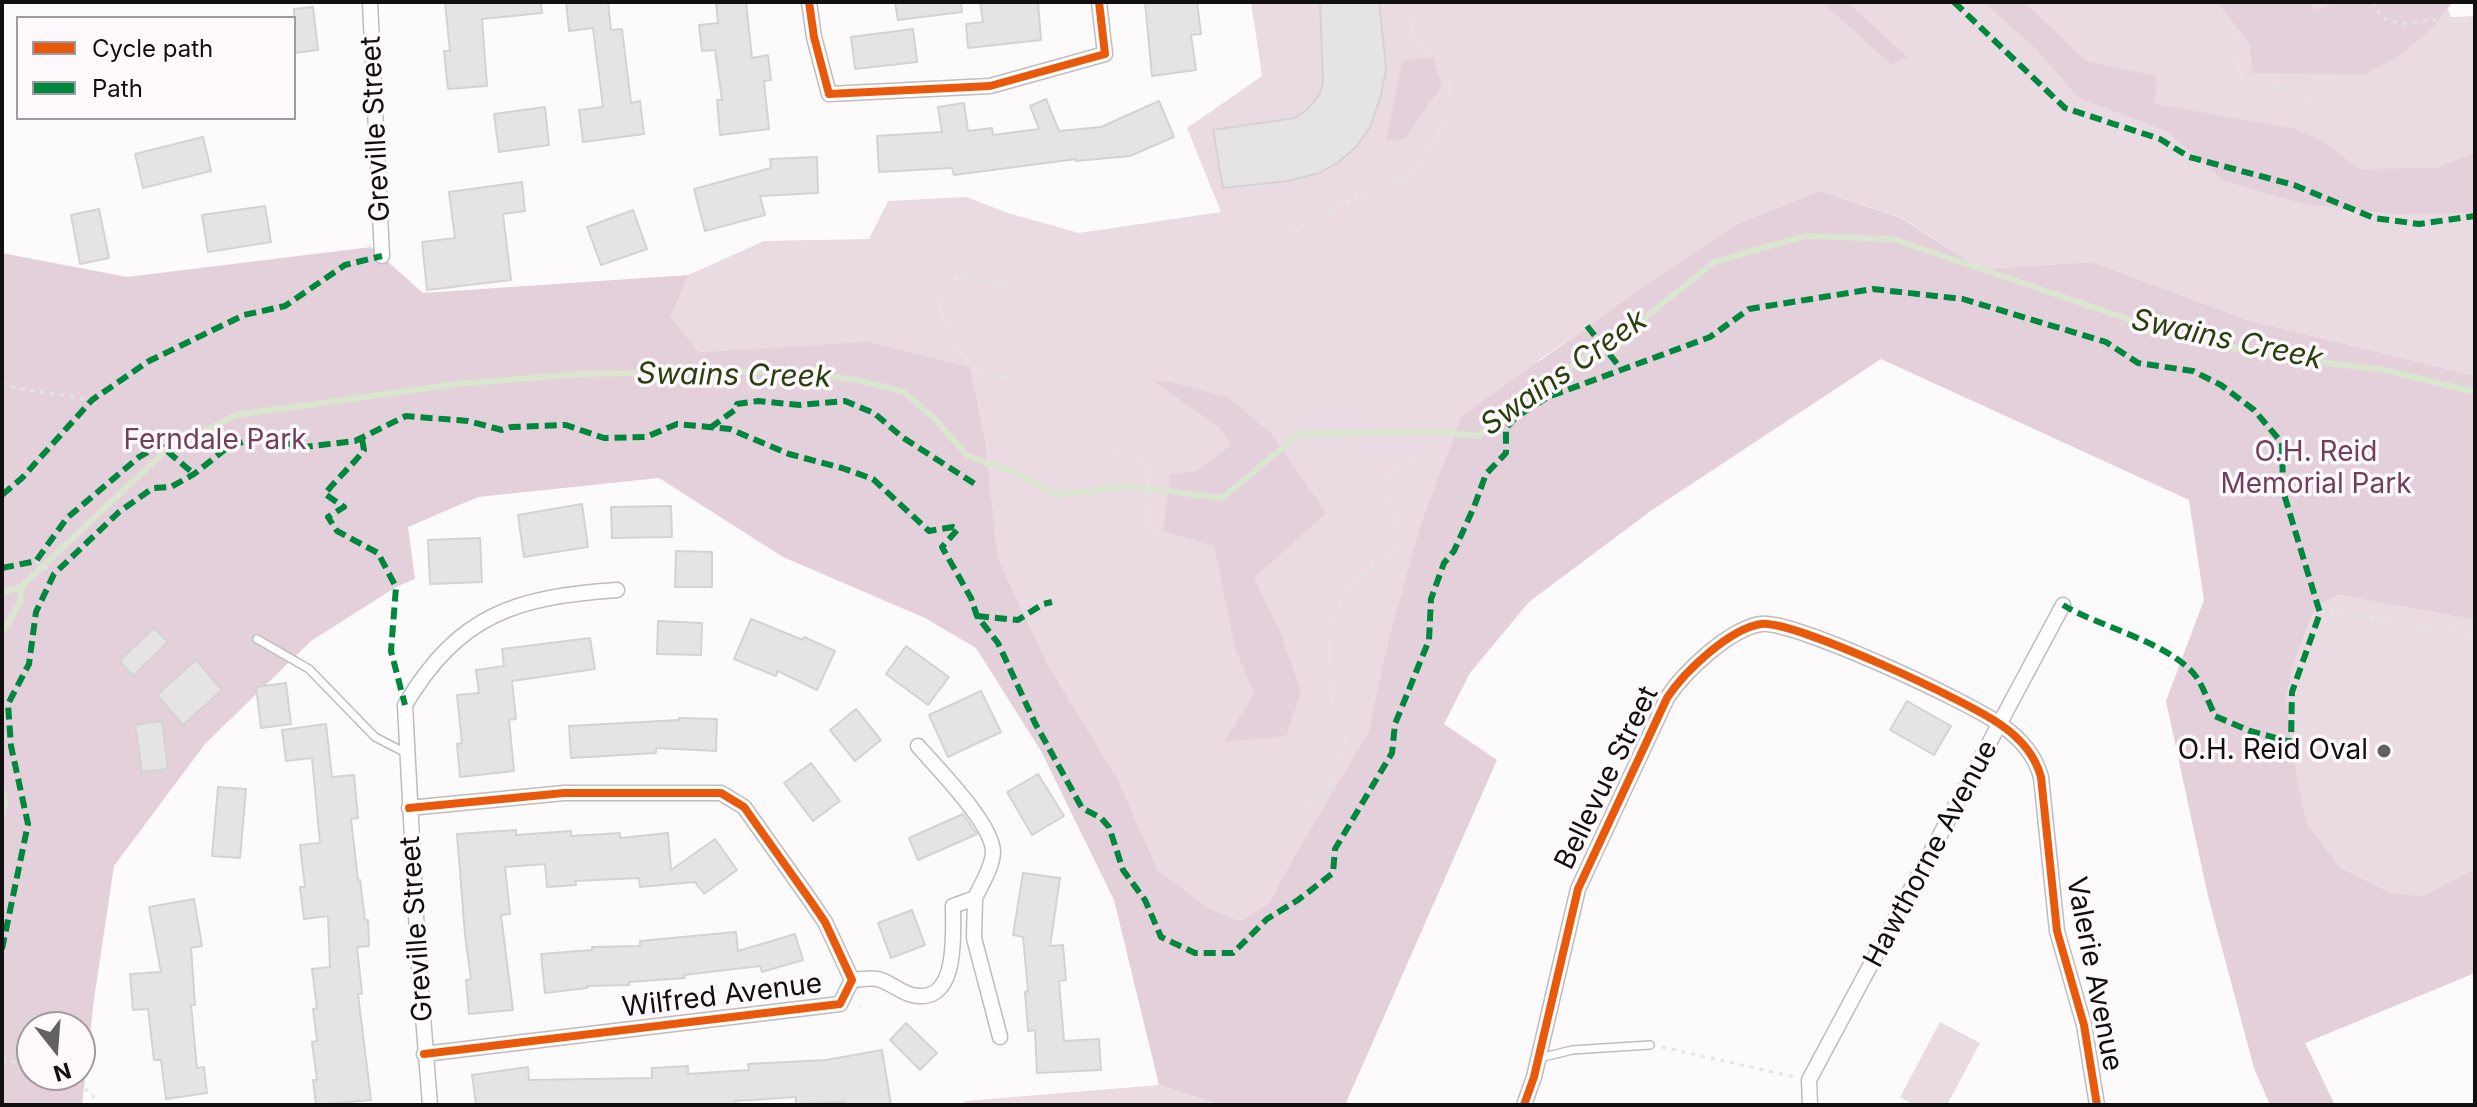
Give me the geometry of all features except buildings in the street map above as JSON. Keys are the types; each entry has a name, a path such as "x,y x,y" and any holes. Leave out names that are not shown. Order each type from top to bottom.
{"street":[{"name":"Greville Street","path":"370,2 382,256"},
{"path":"809,2 814,37 829,94 990,86 1105,54 1099,2"},
{"name":"Greville Street","path":"430,1105 424,1054 405,705 422,676 442,652 485,619 523,603 562,594 617,590"},
{"name":"Hawthorne Avenue","path":"1809,1080 2063,605"},
{"name":"Bellevue Street","path":"1524,1105 1583,873 1675,686 1736,633 1759,624 1778,626 1874,661 2000,724"},
{"name":"Valerie Avenue","path":"2000,724 2024,745 2038,766 2041,777 2057,931 2084,1025 2097,1105"},
{"path":"918,746 984,823 994,851 975,898 974,938 1000,1037"},
{"name":"Wilfred Avenue","path":"409,808 564,793 721,793 744,807 801,887 825,922 852,980 840,1004 424,1054"},
{"path":"852,980 877,979 914,996 933,993 945,982 952,961 953,906 975,898"},
{"path":"1809,1080 1810,1105"}],"lane":[{"path":"257,639 309,669 375,737 406,753"},
{"path":"1538,1058 1572,1050 1650,1045"}],"path":[{"path":"1293,231 1342,204 1404,177 1430,151 1443,119 1450,77 1436,53 1414,39 1410,2"},
{"path":"2373,2 2382,18 2402,24 2431,20 2475,22"},
{"path":"2212,4 2236,36 2241,77 2246,83 2297,87 2313,109"},
{"path":"1004,378 986,376 967,360 944,322 939,297 945,280 966,276 1022,290"},
{"path":"2,382 16,388 92,400"},
{"path":"1117,452 1135,457 1147,466 1151,481 1148,500 1152,531 1160,543"},
{"path":"1305,807 1329,787 1340,764 1346,737 1331,696 1329,644 1336,609 1346,592 1392,548 1397,539 1387,492 1390,474 1400,463 1418,455"},
{"path":"36,561 54,574"},
{"path":"2320,613 2330,611 2475,635"},
{"path":"1650,1045 1809,1080"}],"shaded area":[{"path":"1251,2 2445,2 2451,17 2475,16 2475,376 2245,319 2092,262 1981,269 1902,218 1820,191 1739,223 1539,360 1419,529 1387,644 1368,733 1269,903 1240,921 1210,909 1158,870 1119,782 1046,661 998,558 986,446 756,349 699,352 671,317 688,275 764,241 869,239 888,201 966,197 1008,213 1079,233 1221,212 1187,128 1262,76"},
{"name":"O.H. Reid Oval","path":"2339,595 2475,620 2475,869 2422,896 2391,893 2341,868 2307,824 2294,761 2286,696 2296,657 2318,604"},
{"path":"1940,1022 1980,1043 1947,1105 1915,1105 1900,1097"},
{"path":"1159,1085 1221,1105 963,1105 965,1101"}],"green space":[{"path":"1822,2 1847,2 1907,57 1892,65"},
{"path":"1984,2 2024,2 2086,61 2156,76 2155,104 2296,129 2329,145 2358,169 2436,168 2475,153 2475,213 2394,214 2304,204 2224,181 2167,131 2079,98 2036,49"},
{"path":"2218,2 2310,2 2315,10 2341,2 2453,2 2431,29 2400,55 2365,74 2252,73 2250,45"},
{"path":"1433,57 1442,85 1405,138 1386,141 1402,61"},
{"path":"1820,191 1901,218 1981,269 2092,262 2245,319 2475,376 2475,620 2339,595 2317,605 2296,657 2286,696 2294,761 2307,824 2341,868 2391,893 2422,896 2475,869 2475,973 2305,1043 2335,1105 2270,1105 2254,1068 2208,896 2166,701 2204,600 2189,500 1881,359 1652,510 1529,602 1470,673 1444,724 1497,760 1345,1105 1221,1105 1159,1085 1114,900 1041,751 976,648 925,618 783,557 659,478 478,497 408,527 415,579 396,587 311,641 205,744 114,866 93,1011 16,1011 16,1091 84,1091 82,1105 2,1105 2,253 127,277 371,247 423,293 688,275 671,317 699,352 868,342 970,367 986,446 998,558 1046,661 1119,782 1158,870 1210,909 1240,921 1269,903 1368,733 1387,644 1419,529 1462,416 1739,223"},
{"path":"1167,381 1227,397 1271,433 1326,513 1254,578 1280,631 1301,691 1286,736 1224,742 1254,694 1235,648 1214,546 1163,531 1170,474 1197,471 1231,445 1220,428 1155,382"}],"waterway":[{"name":"Swains Creek","path":"2,633 20,602 21,587 165,451 236,415 457,384 580,374 779,371 858,380 904,392 932,416 968,456 1016,473 1057,495 1126,486 1222,498 1299,434 1441,432 1480,436 1490,424 1526,396 1625,334 1714,262 1805,236 1893,239 2172,334 2270,356 2385,370 2475,392"},
{"path":"2,592 21,587"},
{"name":"Swains Creek","path":"2,789 5,801 2,815"}],"marked path":[{"path":"1954,2 2065,108 2160,139 2189,157 2294,185 2374,218 2419,224 2475,216"},
{"path":"2,495 22,478 92,400 149,361 244,315 285,306 345,265 382,256"},
{"path":"2,949 28,824 11,746 8,704 29,664 36,612 54,574 119,512 153,488 171,487 194,474 227,448 256,437 304,447 355,441 406,416 468,421 502,430 566,425 604,438 646,437 677,424 730,429 789,454 873,479 929,531 958,529 942,547 971,598 977,616 998,643 1035,723 1082,808 1101,818 1109,827 1123,870 1145,900 1161,937 1195,953 1233,953 1267,919 1333,873 1335,849 1392,753 1395,724 1429,640 1431,599 1444,563 1454,551 1486,474 1506,453 1506,428 1516,417 1548,397 1710,337 1749,309 1873,289 1963,299 2106,342 2138,363 2193,371 2221,385 2254,410 2282,443 2283,491 2320,613 2292,692 2291,742 2250,731 2215,716 2199,681 2174,657 2063,605"},
{"path":"1587,326 1622,370"},
{"path":"710,428 736,409 737,404 758,401 800,405 845,401 874,413 902,437 975,484"},
{"path":"362,439 364,450 325,494 344,507 328,517 337,531 378,553 396,587 391,651 405,705"},
{"path":"2,568 36,561 67,518 139,457 160,445 194,474"},
{"path":"977,616 1018,620 1043,604 1052,602"}],"cycle path":[{"path":"809,2 814,37 829,94 990,86 1105,54 1099,2"},
{"path":"1524,1105 1534,1077 1578,889 1667,698 1708,653 1735,634 1761,624 1808,635 1920,682 2001,725 2031,754 2041,777 2057,931 2084,1025 2097,1105"},
{"path":"409,808 564,793 721,793 744,807 810,900 825,922 852,980 840,1004 424,1054"}],"place":[{"name":"O.H. Reid Oval","path":"2384,751"}],"park label":[{"name":"Ferndale Park","path":"215,441"},
{"name":"O.H. Reid Memorial Park","path":"2316,469"}]}
